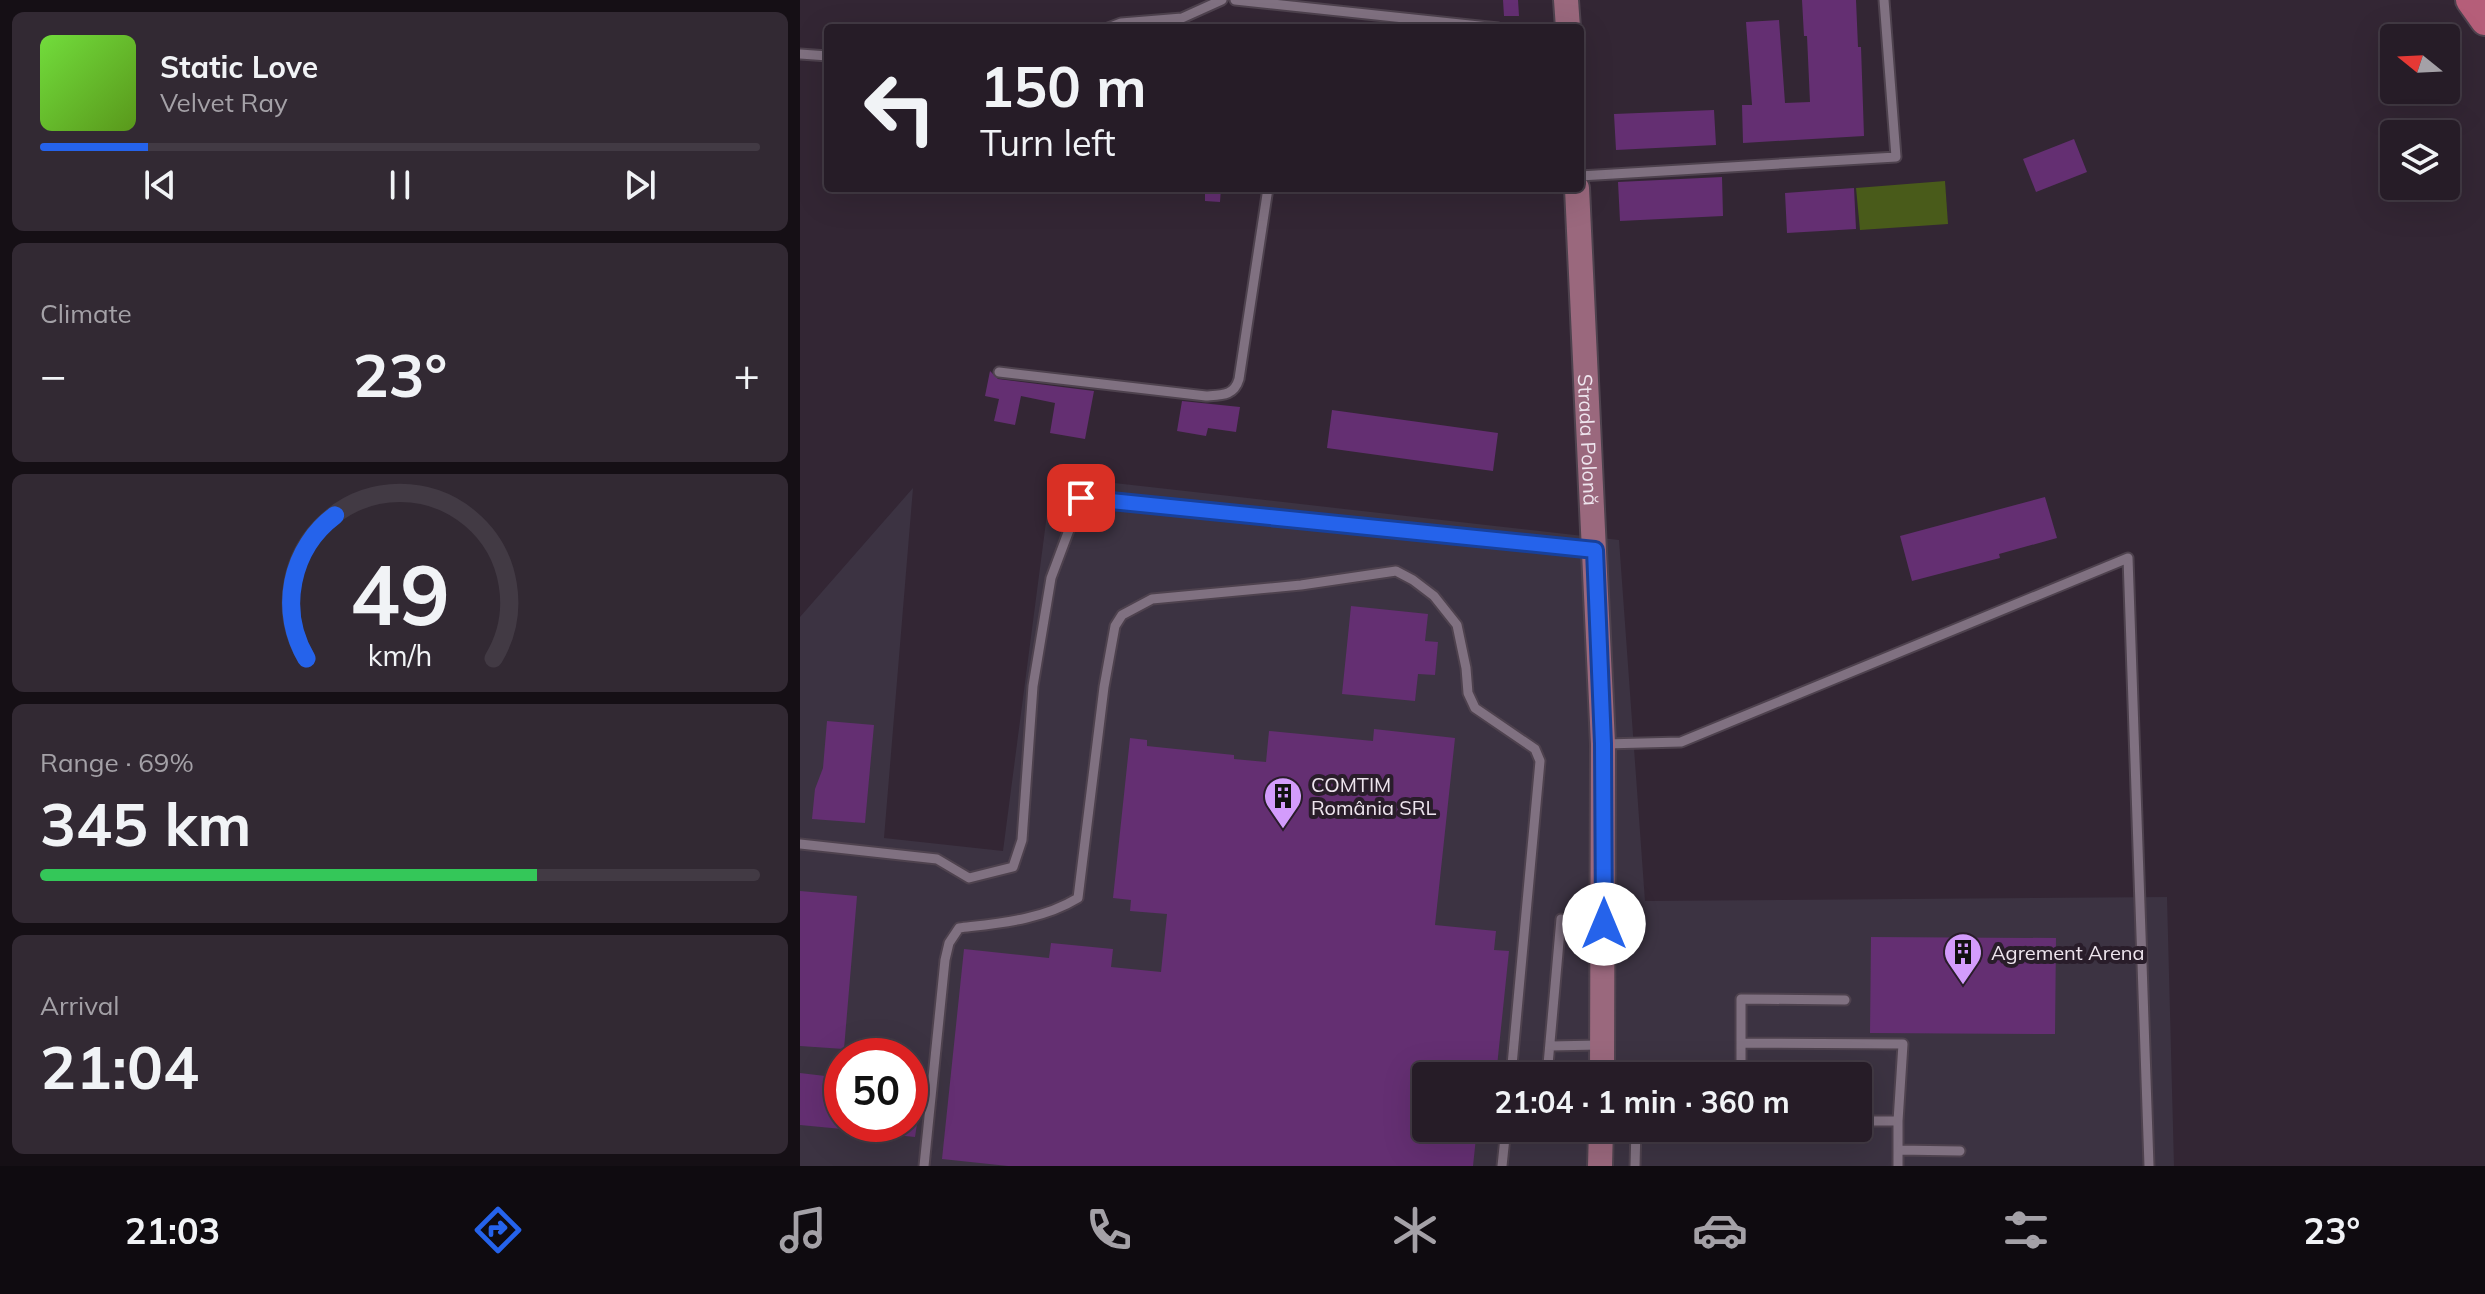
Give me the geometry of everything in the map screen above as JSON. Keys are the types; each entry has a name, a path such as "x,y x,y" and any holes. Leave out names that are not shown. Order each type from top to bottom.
{"main road":[{"path":"1566,0 1568,24"},
{"path":"2470,0 2485,21"},
{"name":"Strada Polonă","path":"1577,192 1603,744 1602,1062"},
{"path":"1600,1166 1601,1142"}],"lane":[{"path":"1118,24 1182,18 1222,0"},
{"path":"1235,0 1460,24"},
{"path":"1584,176 1896,157 1884,0"},
{"path":"800,54 824,56"},
{"path":"999,372 1206,396 1233,392 1239,379 1267,192"},
{"path":"800,844 937,859 969,878 1013,867 1022,840 1033,686 1051,578 1081,498 1595,550"},
{"path":"1603,744 1681,742 2128,558 2149,1166"},
{"path":"924,1166 949,943 959,928 1024,920 1078,898 1104,687 1115,626 1122,615 1152,599 1301,585 1396,571 1413,580 1446,609 1457,625 1468,693 1475,708 1535,749 1540,761 1512,1062"},
{"path":"1548,1062 1561,919"},
{"path":"1741,1062 1741,999 1845,1000"},
{"path":"1741,1043 1903,1044 1898,1166"},
{"path":"1550,1046 1603,1045"},
{"path":"1872,1121 1898,1121"},
{"path":"1502,1166 1505,1142"},
{"path":"1635,1166 1636,1142"},
{"path":"1898,1150 1960,1151"}],"shaded area":[{"path":"1052,476 1619,540 1645,901 2167,897 2174,1166 800,1166 800,617 913,488 884,838 1003,851"}],"green space":[{"path":"1945,181 1948,224 1860,230 1856,188"}],"building":[{"path":"1503,0 1518,0 1519,16 1504,16"},
{"path":"1802,0 1856,0 1864,136 1743,143 1742,105 1752,105 1746,22 1779,20 1785,103 1810,102"},
{"path":"1714,110 1716,145 1616,150 1614,114"},
{"path":"2074,139 2087,172 2036,192 2023,159"},
{"path":"1722,177 1723,216 1620,221 1618,182"},
{"path":"1854,188 1856,229 1787,233 1785,193"},
{"path":"1205,192 1221,192 1220,202 1205,201"},
{"path":"990,371 998,379 1094,391 1085,439 1050,433 1055,403 1021,396 1015,425 994,421 999,399 985,396"},
{"path":"1182,401 1240,407 1236,432 1208,428 1206,436 1177,431"},
{"path":"1332,410 1498,433 1493,471 1327,448"},
{"path":"2045,497 2057,538 1999,554 2000,558 1912,581 1900,536"},
{"path":"1351,606 1428,614 1425,641 1438,642 1435,675 1418,674 1415,701 1342,694"},
{"path":"827,721 874,725 865,823 812,819 815,789 823,768"},
{"name":"COMTIM România SRL","path":"1374,729 1455,738 1435,925 1496,931 1494,950 1509,951 1497,1062 1412,1062 1412,1142 1476,1142 1473,1166 1008,1166 942,1159 964,949 1049,958 1051,943 1113,949 1111,967 1161,972 1167,914 1130,911 1131,900 1113,898 1130,738 1147,740 1147,746 1234,755 1234,759 1266,762 1269,731 1373,741"},
{"path":"800,891 857,896 845,1038 824,1038 824,1048 800,1046"},
{"name":"Agrement Arena","path":"1871,937 2056,938 2055,1034 1870,1033"},
{"path":"800,1073 824,1076 824,1127 800,1125"}],"place":[{"name":"COMTIM România SRL","path":"1283,830"},
{"name":"Agrement Arena","path":"1963,986"}],"route":[{"path":"1081,498 1595,550 1603,744 1604,924"}]}
